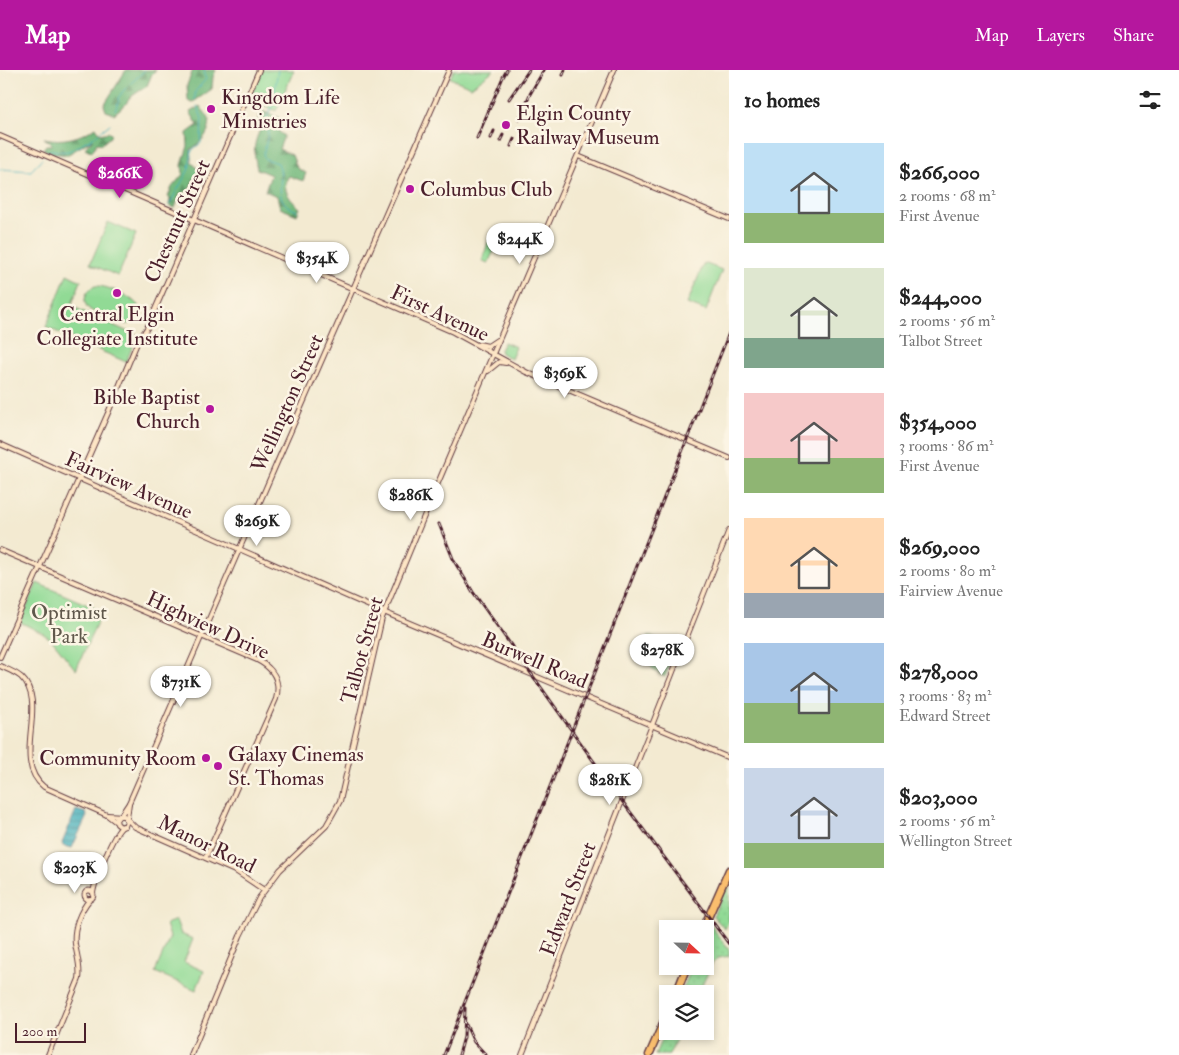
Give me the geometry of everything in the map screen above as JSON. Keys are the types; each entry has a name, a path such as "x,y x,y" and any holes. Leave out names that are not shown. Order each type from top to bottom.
{"highway":[{"path":"708,920 729,870"},
{"path":"649,1055 659,1032"}],"street":[{"name":"Chestnut Street","path":"0,657 104,421 136,343 147,328 259,70"},
{"name":"Wellington Street","path":"124,826 130,803 202,636 450,70"},
{"name":"Talbot Street","path":"191,1055 242,931 264,890 297,854 314,839 331,818 343,791 384,612 614,70"},
{"name":"First Avenue","path":"0,136 453,332 507,363 729,458"},
{"path":"578,156 729,219"},
{"path":"474,343 488,346 499,338"},
{"path":"485,374 499,362 507,363"},
{"name":"Fairview Avenue","path":"0,444 384,612"},
{"name":"Edward Street","path":"522,1055 729,530"},
{"name":"Highview Drive","path":"0,550 264,664 274,674 277,696 206,858"},
{"name":"Burwell Road","path":"384,612 729,758"},
{"path":"0,666 20,676 30,691 32,703 30,762 38,781 44,787 107,815 116,823 114,839"},
{"name":"Wellington Street","path":"116,823 130,803"},
{"name":"Manor Road","path":"107,815 120,815 135,827"},
{"name":"Manor Road","path":"116,823 135,827 237,872 264,890"},
{"path":"48,1055 79,979 80,968 75,934 77,922 87,898 85,893 90,892 114,839 124,826"},
{"path":"87,898 93,897 90,892"}],"green space":[{"path":"126,70 156,70 152,74 147,86 129,98 126,104 114,114 106,111 104,105"},
{"path":"193,70 216,70 212,89 192,103 188,101 187,85"},
{"path":"262,70 294,70 276,111 249,99"},
{"path":"454,70 494,70 471,87 450,78"},
{"path":"200,106 208,117 209,128 198,144 191,149 191,161 199,172 189,190 180,194 175,208 169,205 170,199 168,197 172,187 183,174 182,165 188,146 187,133 198,125 190,112"},
{"path":"260,110 280,118 279,132 284,136 279,149 292,155 297,168 306,173 303,181 289,176 286,180 287,194 300,208 297,215 280,208 277,196 265,191 271,175 257,169 255,147 262,126 259,120"},
{"path":"96,127 100,134 109,132 112,135 102,144 97,143 92,152 85,148 93,139 67,155 55,154 43,149 46,145 51,145 44,138 58,140 71,138 84,134"},
{"path":"108,222 136,234 118,276 90,264"},
{"path":"489,239 493,241 491,249 494,251 488,263 482,261"},
{"path":"704,263 722,270 706,311 687,304"},
{"path":"67,274 81,281 71,306 137,336 126,362 46,327"},
{"path":"95,286 113,290 133,301 140,309 137,319 134,322 123,324 89,309 85,299 89,290"},
{"path":"504,342 516,347 511,359 501,353 500,350"},
{"name":"Optimist Park","path":"37,583 102,611 76,670 51,639 20,622"},
{"path":"649,635 675,645 676,648 665,677 653,669 646,660 645,649"},
{"path":"729,879 729,920 725,929 713,916"},
{"path":"176,920 181,934 193,939 184,962 204,971 196,990 155,972 170,937 166,924"},
{"path":"714,929 729,950 729,956 718,958 714,962"},
{"path":"688,975 707,975 702,985 685,985"},
{"path":"661,1040 676,1040 669,1055 655,1055"}],"water":[{"path":"76,810 86,813 87,816 72,848 63,846 62,843"}],"waterway":[{"path":"115,110 119,101 118,98 145,70"},
{"path":"195,100 195,92 206,79 204,75 205,70"},
{"path":"278,70 272,107 267,117 268,135 263,155 265,159 278,163 283,202 297,211"},
{"path":"169,205 189,169 192,150 201,143 202,118 197,106"},
{"path":"46,152 51,150 69,151 81,146 110,124"},
{"path":"0,169 31,171 42,159"}],"railway":[{"path":"477,138 507,70"},
{"path":"509,99 529,70"},
{"path":"519,120 530,94 544,70"},
{"path":"563,75 565,70"},
{"path":"491,138 494,131"},
{"path":"500,141 503,135"},
{"path":"511,146 514,139"},
{"path":"444,1055 729,333"},
{"path":"439,524 454,561 473,592 622,801 729,944"},
{"path":"459,1055 464,1037 465,1008"},
{"path":"466,1025 474,1042 486,1055"}],"place":[{"name":"Kingdom Life Ministries","path":"211,109"},
{"name":"Elgin County Railway Museum","path":"506,125"},
{"name":"Columbus Club","path":"410,189"},
{"name":"Central Elgin Collegiate Institute","path":"117,293"},
{"name":"Bible Baptist Church","path":"210,409"},
{"name":"Community Room","path":"206,758"},
{"name":"Galaxy Cinemas St. Thomas","path":"218,766"}]}
